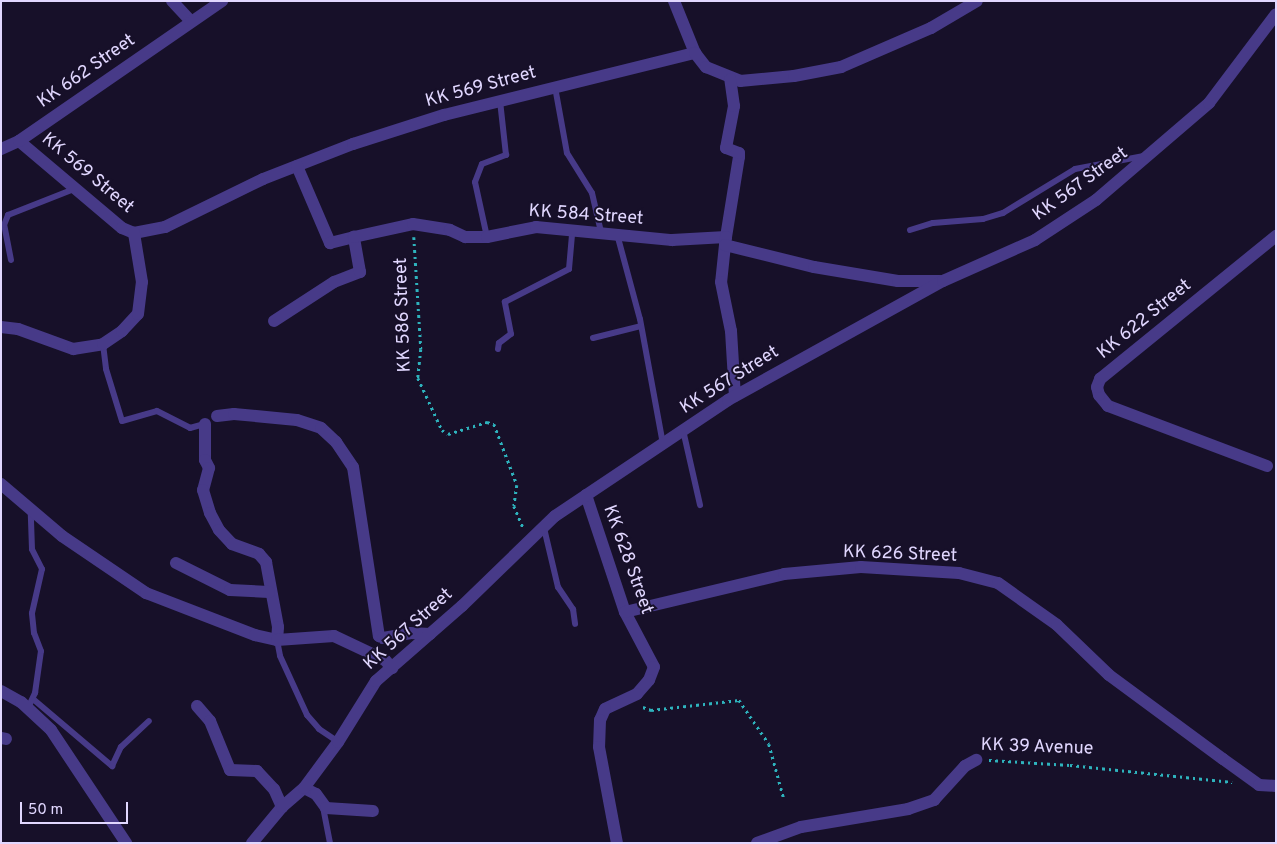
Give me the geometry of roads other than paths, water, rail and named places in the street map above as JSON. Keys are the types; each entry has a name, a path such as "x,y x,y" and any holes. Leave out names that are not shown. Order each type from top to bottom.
{"street":[{"path":"172,1 190,20"},
{"name":"KK 662 Street","path":"1,149 19,141 190,20 222,1"},
{"path":"674,1 695,53 706,67 740,82 768,80 841,67 931,28 977,1"},
{"name":"KK 567 Street","path":"252,843 282,807 304,788 338,742 376,681 430,634 544,527 586,495 735,396 942,281 1035,240 1096,200 1150,156 1209,103 1276,14"},
{"name":"KK 569 Street","path":"19,141 122,228 134,233 165,227 297,166 353,144 555,86 695,53"},
{"path":"730,78 734,106 726,148 738,153 739,157 725,241 721,282 731,331 735,396"},
{"name":"KK 584 Street","path":"297,166 330,242 413,224 450,230 465,237 488,237 536,227 572,232 601,232 672,240 725,241 814,267 898,281 942,281"},
{"path":"1,328 18,330 73,349 104,344 138,314 142,282 134,233"},
{"name":"KK 622 Street","path":"1267,466 1108,406 1099,395 1097,387 1100,379 1276,236"},
{"path":"274,321 334,282 360,272 354,238"},
{"path":"217,416 234,414 297,420 321,428 336,442 353,467 380,636 383,638 410,633 430,634"},
{"path":"205,424 205,460 209,468 203,490 210,513 219,530 232,544 259,554 266,562 271,580 269,592 278,627 277,640"},
{"path":"1,484 31,507 62,536 146,593 255,635 277,640 334,636 385,660 392,668"},
{"name":"KK 628 Street","path":"586,495 625,612 654,667 650,680 637,694 605,709 600,720 599,747 617,843"},
{"path":"176,563 230,590 269,592"},
{"name":"KK 626 Street","path":"625,612 784,574 861,567 959,573 990,581 1057,625 1109,675 1259,785 1276,786"},
{"path":"1,691 31,704 51,730 120,840"},
{"path":"197,706 210,721 230,770 257,771 274,789 282,807"},
{"name":"KK 39 Avenue","path":"757,843 801,826 908,809 934,800 965,766 976,760"},
{"path":"304,788 316,794 323,806 373,811"}],"lane":[{"path":"555,86 567,153 592,193 601,232"},
{"path":"488,237 475,182 482,164 506,155 500,101"},
{"path":"910,230 933,223 983,219 1003,213 1075,169 1150,156"},
{"path":"11,260 3,225 8,215 74,189"},
{"path":"498,349 499,343 511,334 505,302 569,269 572,232"},
{"path":"617,234 641,326 663,444"},
{"path":"593,338 641,326"},
{"path":"104,344 106,369 122,421 157,411 190,428 205,424 217,416"},
{"path":"683,430 700,505"},
{"path":"31,507 32,549 42,569 32,613 34,633 41,651 31,704 112,766 121,748 149,721"},
{"path":"544,527 558,587 572,609 575,624"},
{"path":"277,640 280,656 307,715 319,729 338,742"},
{"path":"323,806 330,843"}]}
